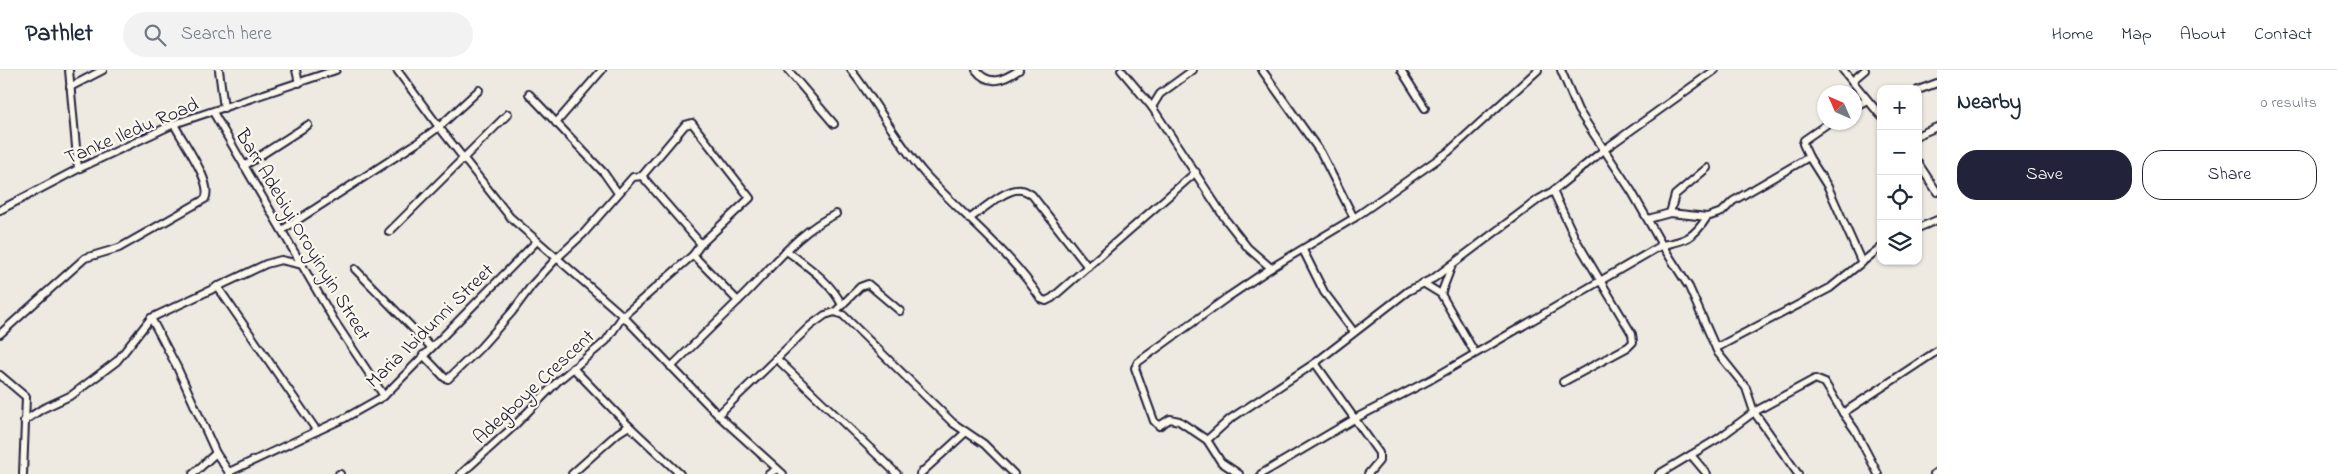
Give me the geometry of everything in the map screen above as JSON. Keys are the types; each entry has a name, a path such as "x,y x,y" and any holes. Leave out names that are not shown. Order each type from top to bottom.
{"street":[{"path":"69,70 78,169"},
{"path":"70,87 103,70"},
{"path":"219,70 224,108"},
{"path":"296,70 299,83"},
{"name":"Tanke Iledu Road","path":"0,210 78,169 174,124 336,70"},
{"path":"397,70 510,217 536,242 622,316 718,415 783,474"},
{"path":"556,123 602,70"},
{"path":"788,70 834,124"},
{"path":"851,70 923,171 969,219 1010,257 1041,299 1046,301 1052,298 1196,172"},
{"path":"976,70 981,76 994,82 1006,79 1019,70"},
{"path":"1121,70 1152,107 1226,220 1248,248 1271,268"},
{"path":"1152,107 1160,94 1193,70"},
{"path":"1262,70 1321,153 1354,218"},
{"path":"1401,70 1425,108"},
{"path":"1239,474 1220,462 1207,440 1174,418 1159,426 1154,421 1135,368 1138,362 1271,268 1354,218 1448,152 1538,70"},
{"path":"1561,70 1578,110 1605,149 1689,287 1716,348 1746,388 1754,412 1798,474"},
{"path":"1207,440 1230,419 1315,363 1408,291 1434,278 1539,199 1554,191 1605,149 1714,70"},
{"path":"1842,70 1877,110"},
{"path":"1852,81 1865,70"},
{"path":"1922,89 1937,83"},
{"path":"282,230 305,217 439,127 479,90"},
{"path":"529,94 604,173 618,193"},
{"path":"1862,103 1867,100"},
{"name":"Barr Adebiyi Oroyinyin Street","path":"213,112 335,322 384,396"},
{"path":"388,232 465,159 508,114"},
{"name":"Adegboye Crescent","path":"462,474 481,458 573,368 606,341 622,316 682,267 701,244 750,198 692,123 685,125 642,176"},
{"path":"0,334 85,258 119,248 204,199 208,193 206,182 174,124"},
{"path":"244,166 308,125"},
{"path":"1922,134 1937,128"},
{"path":"1818,130 1804,140 1803,144 1828,187 1862,263"},
{"path":"1648,219 1670,213 1707,217 1722,212 1733,201 1809,156"},
{"path":"1670,213 1676,195 1707,168"},
{"path":"1922,168 1934,180 1937,192"},
{"path":"423,355 448,379 480,348 556,258 584,233 632,177 642,176 701,244"},
{"path":"969,219 1000,197 1014,190 1022,190 1032,195 1088,267"},
{"path":"1554,191 1569,226 1632,334 1633,342 1628,347 1563,382"},
{"path":"671,367 807,231 821,221 836,214"},
{"path":"1261,474 1356,418 1422,384 1662,245 1690,238 1700,229 1707,217"},
{"path":"1922,226 1937,220"},
{"name":"Maria Ibidunni Street","path":"229,473 317,431 384,396 536,242"},
{"path":"1303,250 1320,285 1354,332"},
{"path":"787,251 826,282 836,293 842,305"},
{"path":"1716,348 1830,288 1877,251"},
{"path":"692,255 738,301"},
{"path":"24,421 42,409 72,396 117,361 151,318 266,264 281,260 303,265"},
{"path":"1441,294 1452,265"},
{"path":"355,269 431,347"},
{"path":"1423,283 1441,294 1475,353"},
{"path":"718,415 810,326 825,315 835,312 860,287 868,284 900,311"},
{"path":"217,286 317,431"},
{"path":"835,312 843,315 907,380 966,432 984,444 1014,474"},
{"path":"151,318 177,367 216,453 229,473"},
{"path":"1843,413 1937,351"},
{"path":"776,358 898,474"},
{"path":"1315,363 1356,418 1380,458 1368,474"},
{"path":"573,368 680,474"},
{"path":"0,375 26,397 23,474"},
{"path":"1659,474 1719,438 1754,412 1815,379 1820,379 1825,383 1855,430 1878,474"},
{"path":"572,474 618,433 630,426"},
{"path":"920,474 966,432"},
{"path":"193,474 216,453"},
{"path":"1692,455 1707,474"},
{"path":"769,474 777,468"}]}
